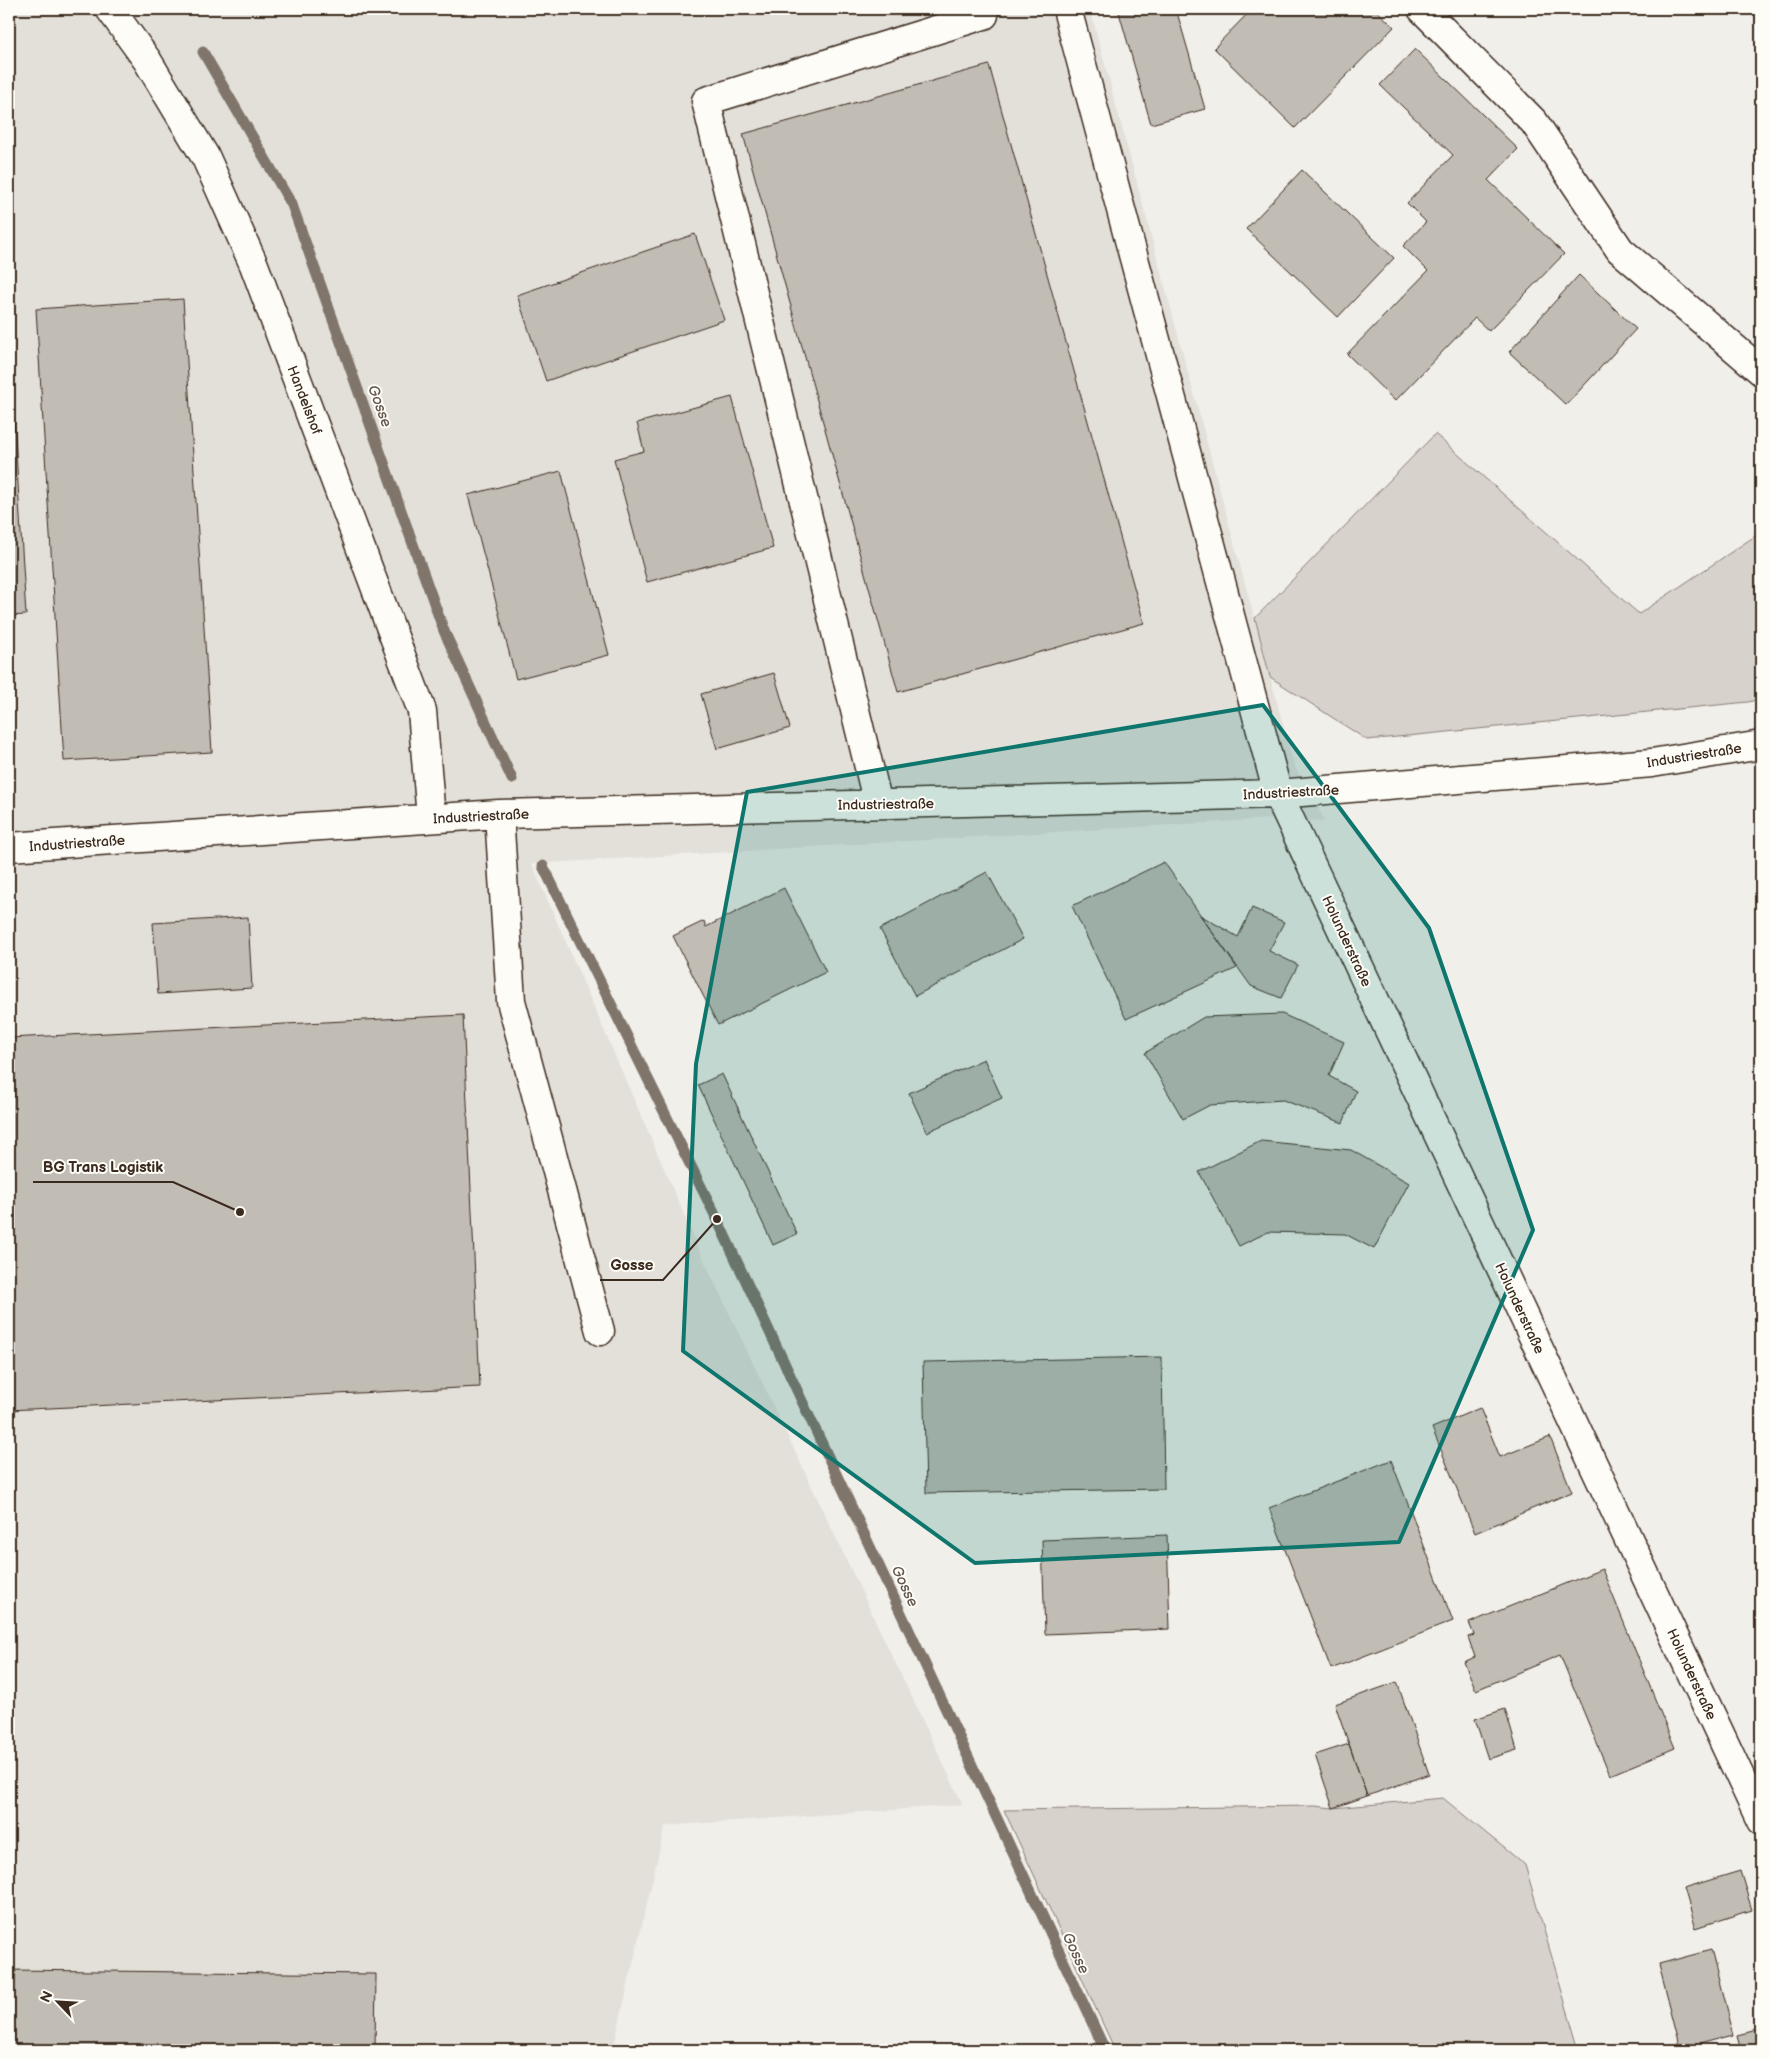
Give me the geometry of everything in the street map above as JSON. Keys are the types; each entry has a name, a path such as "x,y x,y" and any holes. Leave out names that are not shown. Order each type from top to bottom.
{"street":[{"name":"Handelshof","path":"110,9 147,60 206,158 254,265 422,712 431,818"},
{"name":"Holunderstraße","path":"1067,9 1278,794 1761,1821"},
{"path":"1422,9 1534,122 1620,250 1761,371"},
{"path":"878,804 706,101 984,15"},
{"name":"Industriestraße","path":"9,847 499,814 1278,794 1652,763 1761,745"},
{"path":"499,814 511,1001 600,1331"}],"highlighted area":[{"path":"1263,705 1429,928 1533,1230 1399,1542 975,1563 683,1351 696,1064 747,792"}],"shaded area":[{"path":"9,9 1090,9 1294,765 1325,821 1270,819 532,864 702,1256 963,1805 665,1826 613,2050 9,2050"},
{"path":"1435,434 1639,614 1761,532 1761,699 1748,702 1367,740 1270,677 1255,618"},
{"path":"1443,1798 1525,1865 1579,2050 1115,2050 1004,1810 1315,1806 1333,1808"}],"building":[{"path":"1118,9 1176,9 1205,109 1151,124"},
{"path":"1252,9 1375,9 1394,27 1295,128 1214,48"},
{"path":"1415,49 1518,149 1488,180 1564,254 1489,331 1475,318 1395,401 1347,354 1428,271 1403,246 1426,222 1407,203 1453,155 1380,85"},
{"path":"989,65 1144,623 898,692 743,134"},
{"path":"1302,170 1394,258 1338,317 1246,229"},
{"path":"695,234 724,320 546,381 517,295"},
{"path":"1579,275 1636,329 1566,405 1509,352"},
{"path":"183,299 212,752 64,761 36,309"},
{"path":"9,337 26,615 9,616"},
{"path":"732,397 773,548 647,582 614,459 644,451 637,423"},
{"path":"561,471 609,655 516,679 468,495"},
{"path":"774,673 790,728 717,749 701,694"},
{"path":"1164,862 1237,968 1126,1019 1072,906"},
{"path":"987,872 1023,939 915,996 880,929"},
{"path":"784,888 826,972 718,1025 673,936 704,921 706,927"},
{"path":"1252,908 1284,922 1269,951 1298,965 1281,998 1251,986 1200,915 1238,937"},
{"path":"248,917 252,988 158,994 153,923"},
{"path":"1282,1014 1344,1042 1329,1076 1356,1091 1343,1123 1283,1100 1210,1105 1183,1119 1145,1053 1204,1017"},
{"path":"463,1015 480,1387 9,1410 9,1038"},
{"path":"984,1059 1002,1098 927,1132 909,1093"},
{"path":"722,1074 797,1234 773,1245 698,1085"},
{"path":"1261,1141 1351,1150 1409,1183 1374,1249 1345,1234 1268,1232 1239,1246 1199,1172"},
{"path":"1162,1357 1164,1489 926,1493 923,1362"},
{"path":"1480,1408 1500,1457 1550,1437 1572,1492 1475,1533 1432,1428"},
{"path":"1391,1460 1453,1621 1331,1669 1269,1508"},
{"path":"1167,1535 1170,1629 1045,1634 1042,1540"},
{"path":"1602,1569 1675,1748 1610,1775 1560,1655 1476,1690 1464,1662 1475,1657 1468,1637 1474,1635 1469,1623"},
{"path":"1397,1682 1429,1774 1367,1796 1335,1704"},
{"path":"1505,1709 1517,1750 1488,1759 1475,1719"},
{"path":"1349,1744 1367,1796 1333,1808 1315,1755"},
{"path":"1740,1871 1752,1910 1696,1928 1684,1888"},
{"path":"1711,1950 1733,2035 1681,2049 1659,1964"},
{"path":"9,1970 376,1974 375,2050 9,2050"},
{"path":"1761,2029 1761,2050 1741,2050 1737,2035"}],"waterway":[{"name":"Gosse","path":"203,52 292,205 444,631 512,779"},
{"name":"Gosse","path":"543,866 717,1219 1105,2050"}],"place":[{"name":"BG Trans Logistik","path":"240,1212"},
{"name":"Gosse","path":"717,1219"}]}
